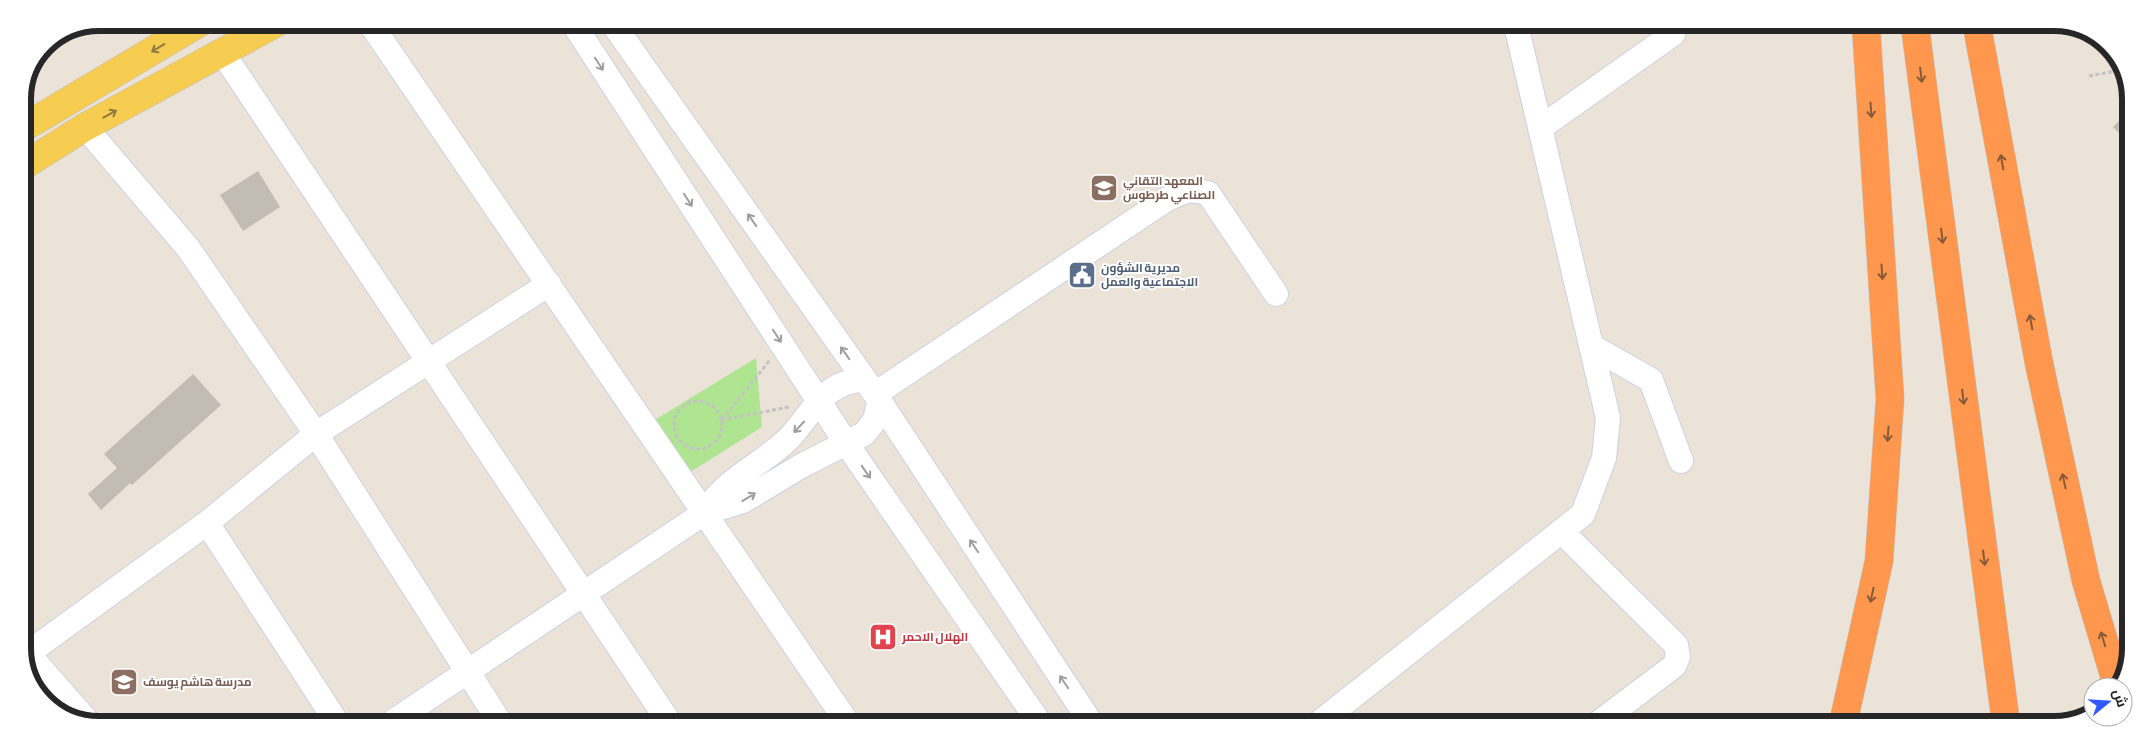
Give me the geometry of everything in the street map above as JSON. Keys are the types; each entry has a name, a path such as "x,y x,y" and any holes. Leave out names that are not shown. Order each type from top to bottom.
{"highway":[{"path":"1845,716 1879,561 1890,399 1866,31"},
{"path":"1916,31 2005,716"},
{"path":"1978,31 2043,382 2086,581 2115,677"}],"main road":[{"path":"31,123 186,31"},
{"path":"31,161 85,127 261,31"}],"street":[{"path":"375,31 843,716"},
{"path":"577,31 846,443 1035,716"},
{"path":"618,31 872,392 1087,716"},
{"path":"1328,716 1583,514 1604,458 1608,418 1517,31"},
{"path":"1540,128 1673,34"},
{"path":"222,52 665,716"},
{"path":"85,127 188,248 316,434 496,716"},
{"path":"704,513 713,498 730,481 784,443 800,427 819,401 842,384 872,392 1167,199 1189,190 1208,193 1276,294"},
{"path":"31,648 207,523 316,434 549,284"},
{"path":"1591,346 1651,380 1681,460"},
{"path":"401,716 704,513 743,501 802,466 864,434 878,411 872,392"},
{"path":"207,523 333,716"},
{"path":"1561,531 1676,645 1678,657 1674,666 1608,716"},
{"path":"33,661 80,713"}],"path":[{"path":"2089,76 2116,71"},
{"path":"721,420 714,406 699,400 691,401 678,410 675,417 675,433 685,445 700,449 708,447 719,436 721,420 782,344"},
{"path":"721,420 819,401"}],"green space":[{"path":"756,358 762,427 687,474 653,421"}],"building":[{"path":"2122,118 2122,136 2113,127"},
{"path":"258,171 280,207 243,231 220,195"},
{"path":"193,374 221,405 132,485 130,483 101,510 88,494 117,468 104,454"}],"place":[{"name":"المعهد التقاني الصناعي طرطوس","path":"1104,188"},
{"name":"مديرية الشؤون الاجتماعية والعمل","path":"1082,275"},
{"name":"الهلال الاحمر","path":"883,637"},
{"name":"مدرسة هاشم يوسف","path":"124,682"}]}
